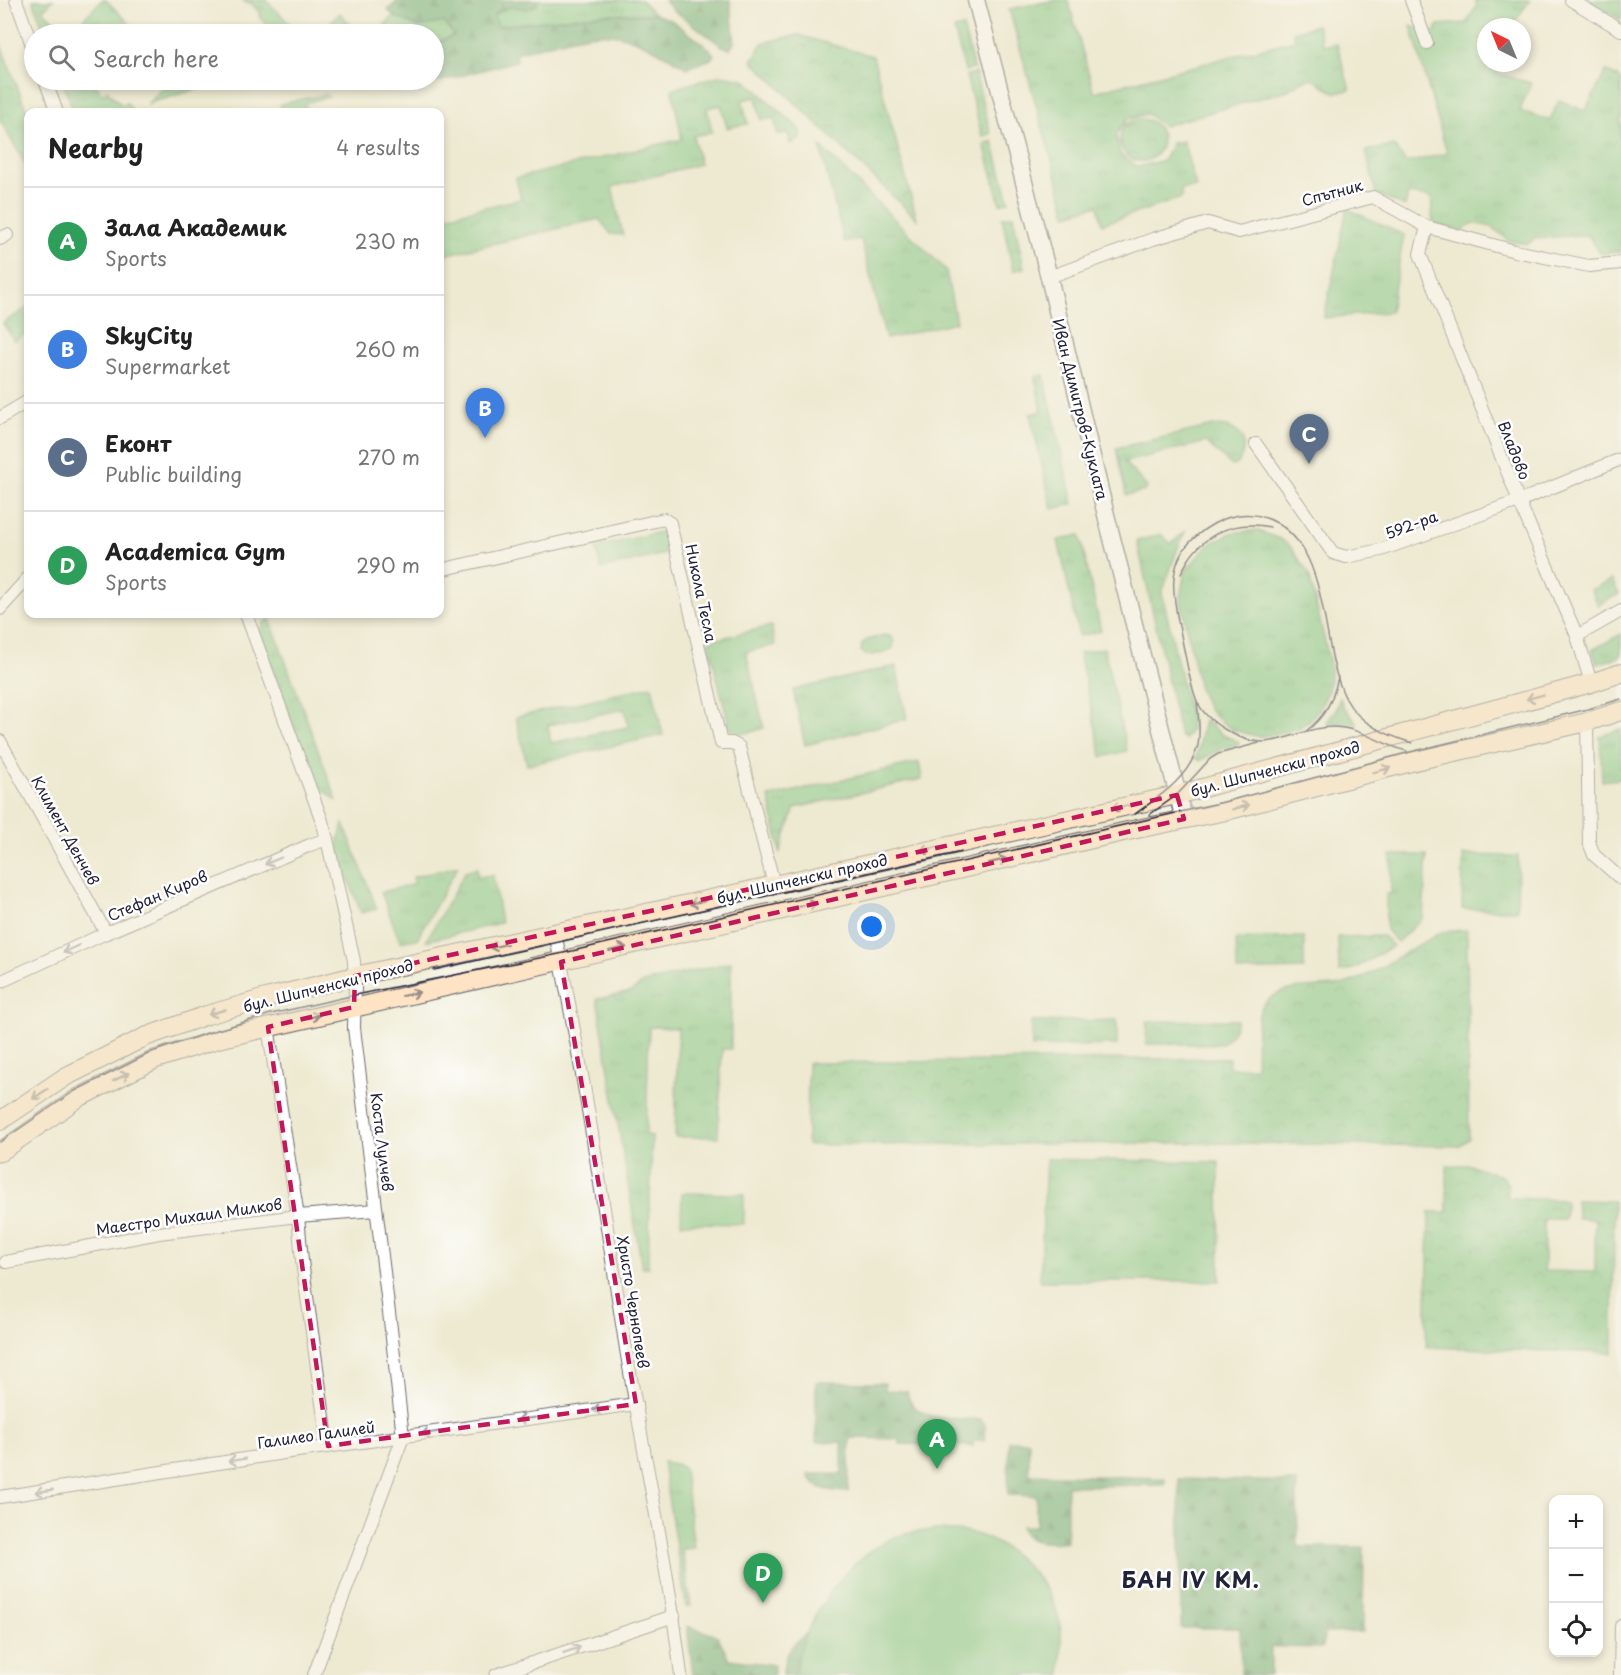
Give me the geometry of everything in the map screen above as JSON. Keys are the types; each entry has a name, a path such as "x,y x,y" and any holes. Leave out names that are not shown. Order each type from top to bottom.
{"main road":[{"name":"бул. Шипченски проход","path":"0,1121 65,1077 145,1037 217,1012 355,976 1177,795 1621,673"},
{"name":"бул. Шипченски проход","path":"0,1152 78,1098 156,1059 218,1039 1226,811 1415,761 1587,722 1621,711"}],"street":[{"path":"16,0 24,24"},
{"name":"Иван Димитров-Куклата","path":"976,0 1049,277 1184,819"},
{"path":"1411,0 1427,43"},
{"path":"1571,0 1621,30"},
{"path":"49,90 56,108"},
{"name":"Спътник","path":"1049,277 1153,239 1208,223 1239,232 1373,197 1427,227 1515,251 1588,266 1621,263"},
{"name":"Владово","path":"1427,227 1420,254 1519,501 1577,636 1591,683"},
{"path":"0,418 24,403"},
{"name":"592-ра","path":"1256,444 1333,553 1346,556 1381,550 1519,501 1621,459"},
{"name":"Никола Тесла","path":"444,569 664,519 670,523 721,743 732,743 739,747 774,885"},
{"path":"0,609 24,582"},
{"path":"1577,636 1621,611"},
{"name":"Коста Лулчев","path":"248,618 322,822 352,949 355,976 354,1028 403,1437 314,1675"},
{"path":"1587,722 1589,842 1594,855 1621,879"},
{"name":"Климент Денчев","path":"0,741 106,933"},
{"name":"Стефан Киров","path":"0,982 106,933 310,844 327,839"},
{"name":"Христо Чернопеев","path":"555,933 573,1018 636,1404 675,1616 681,1675"},
{"path":"268,1027 298,1216 302,1261 328,1446"},
{"name":"Маестро Михаил Милков","path":"6,1262 144,1235 298,1216 376,1210"},
{"name":"Галилео Галилей","path":"0,1497 328,1446 636,1404"},
{"path":"496,1675 675,1616"},
{"path":"1620,1675 1621,1626"}],"highlighted area":[{"path":"1177,795 1184,819 1132,830 561,962 636,1404 328,1446 268,1027 354,1007 355,976"}],"green space":[{"path":"33,0 53,0 43,10 56,23 41,24"},
{"path":"102,0 106,0 130,24 86,24 82,20"},
{"path":"243,0 266,0 290,24 266,24 259,17 261,14 250,2 247,4"},
{"path":"399,0 537,0 537,5 527,9 511,6 494,14 497,26 605,14 655,14 671,20 710,49 714,55 711,59 687,68 631,39 611,34 590,35 516,53 517,61 444,80 444,40 454,35 444,22 412,24 394,16 388,10"},
{"path":"537,0 641,0 655,14 605,14 497,26 494,15 511,6 537,5"},
{"path":"664,0 730,0 735,42 730,49 722,46 672,9"},
{"path":"1056,0 1068,0 1094,92 1295,40 1293,32 1317,25 1323,45 1337,44 1350,90 1335,93 1312,78 1288,90 1163,126 1147,114 1128,119 1116,135 1120,154 1138,167 1164,160 1172,143 1183,141 1196,187 1181,189 1182,198 1102,224 1098,205 1067,214 1009,9"},
{"path":"1475,0 1530,0 1517,18 1477,18 1477,72 1497,72 1531,83 1520,111 1550,120 1559,100 1585,111 1606,71 1621,79 1621,252 1600,253 1588,235 1535,238 1528,244 1509,241 1492,227 1473,223 1462,232 1433,224 1431,197 1408,194 1405,207 1376,193 1366,151 1394,146 1406,163 1447,153 1411,26 1435,33 1438,25 1466,23 1477,6"},
{"path":"1588,0 1621,0 1621,20"},
{"path":"340,13 350,24 328,24"},
{"path":"394,16 412,24 385,24"},
{"path":"444,22 454,35 444,40 444,24 434,24"},
{"path":"963,27 974,69 965,71 954,29"},
{"path":"798,35 873,56 917,219 752,61 762,43"},
{"path":"0,43 26,108 24,162 0,120"},
{"path":"975,73 991,134 982,136 966,76"},
{"path":"721,75 744,79 801,130 800,139 790,144 788,133 778,135 774,118 761,120 756,97 742,100 748,124 727,128 721,105 707,108 712,132 693,136 700,164 612,187 623,235 611,234 599,219 444,255 444,216 521,199 516,178 682,139 672,89"},
{"path":"66,90 99,90 103,94 107,90 122,105 126,102 131,108 72,108"},
{"path":"161,90 194,90 147,104"},
{"path":"325,94 329,97 305,103 306,108 281,108 280,104"},
{"path":"1141,119 1149,120 1156,125 1161,132 1161,148 1156,155 1149,160 1141,161 1133,160 1126,155 1121,148 1120,140 1121,132 1126,125 1133,120"},
{"path":"993,141 1009,201 1000,204 984,144"},
{"path":"820,146 946,270 956,322 886,339 861,239 844,242"},
{"path":"1347,209 1404,235 1390,312 1324,318"},
{"path":"1013,215 1024,268 1013,271 1002,217"},
{"path":"24,310 24,335 14,341 3,323"},
{"path":"1044,375 1073,504 1052,509 1030,414 1042,411 1035,377"},
{"path":"1213,426 1230,428 1240,436 1243,448 1238,464 1232,466 1206,442 1124,462 1147,487 1145,491 1126,495 1116,448"},
{"path":"1186,530 1162,593 1190,717 1191,730 1185,739 1180,736 1137,541 1161,534 1171,544"},
{"path":"1256,530 1280,539 1290,546 1309,574 1330,663 1327,694 1320,708 1309,721 1297,729 1260,737 1233,730 1208,708 1199,689 1180,597 1185,571 1208,545 1231,533"},
{"path":"664,531 669,553 601,569 596,547"},
{"path":"1080,535 1101,631 1079,636 1058,540"},
{"path":"1612,580 1619,594 1598,605 1591,590"},
{"path":"270,619 337,801 314,781 260,634 263,625"},
{"path":"771,626 775,645 746,652 764,728 746,733 734,732 730,729 708,641"},
{"path":"1621,634 1621,656 1597,664 1592,650"},
{"path":"884,635 890,636 894,641 893,648 873,655 865,655 861,651 862,644 867,640"},
{"path":"1104,648 1127,751 1102,757 1079,653"},
{"path":"896,666 907,719 805,745 793,690"},
{"path":"652,686 663,735 527,765 516,717","holes":["625,709 628,727 551,743 548,725"]},
{"path":"1340,698 1343,706 1358,724 1326,722 1335,711"},
{"path":"1204,720 1239,744 1221,749 1200,761 1196,759"},
{"path":"1621,729 1621,779 1602,781 1600,736"},
{"path":"919,762 922,779 795,808 780,852 769,797"},
{"path":"344,824 377,909 361,913 338,851 339,838"},
{"path":"1391,855 1427,855 1423,918 1397,942 1386,930 1386,894 1391,894"},
{"path":"1463,855 1518,856 1517,910 1462,909"},
{"path":"458,866 417,939 400,942 381,892 414,884 413,877"},
{"path":"477,868 478,877 493,875 501,923 426,941 465,872"},
{"path":"1467,930 1469,1139 1459,1146 1221,1143 807,1145 808,1063 1229,1058 1229,1068 1256,1067 1258,1017 1264,1004 1273,996 1294,989 1329,987 1351,982 1440,933"},
{"path":"1383,936 1393,946 1356,968 1339,972 1338,937"},
{"path":"1304,937 1304,969 1237,971 1236,939"},
{"path":"731,962 731,1049 722,1049 718,1137 675,1137 678,1028 649,1027 646,1135 652,1136 648,1267 642,1268 597,999 631,992 643,983"},
{"path":"1117,1020 1117,1045 1032,1047 1031,1022"},
{"path":"1237,1020 1231,1034 1221,1044 1146,1044 1147,1021"},
{"path":"1046,1159 1219,1162 1220,1281 1040,1281"},
{"path":"1447,1165 1472,1165 1503,1177 1508,1185 1508,1198 1565,1200 1565,1219 1544,1219 1544,1271 1595,1272 1595,1219 1577,1218 1576,1200 1614,1201 1613,1353 1426,1347 1429,1212 1447,1212"},
{"path":"682,1193 744,1194 744,1224 681,1223"},
{"path":"816,1382 885,1383 885,1390 907,1391 912,1404 925,1413 944,1418 980,1419 985,1424 985,1441 974,1440 973,1446 900,1444 900,1439 850,1438 848,1492 819,1487 814,1484 808,1474 842,1474 842,1442 816,1442"},
{"path":"1009,1441 1029,1441 1029,1474 1165,1478 1165,1485 1067,1486 1067,1542 1039,1542 1027,1537 1021,1526 1036,1526 1036,1496 1008,1495"},
{"path":"663,1462 676,1464 684,1469 694,1548 682,1549 691,1606 686,1606"},
{"path":"1179,1479 1297,1482 1298,1547 1364,1547 1363,1632 1324,1633 1323,1648 1271,1647 1271,1675 1241,1675 1240,1628 1181,1628"},
{"path":"936,1530 968,1532 991,1540 1017,1557 1039,1580 1059,1619 1061,1675 795,1675 799,1655 816,1614 844,1576 877,1546 895,1537"},
{"path":"687,1626 718,1636 729,1659 774,1665 774,1675 693,1675"},
{"path":"808,1632 807,1675 783,1675 786,1655"}],"tram line":[{"path":"1407,751 1363,733 1335,727 1317,729 1273,741 1255,741 1225,730 1208,716 1197,701 1177,615 1174,581 1178,560 1183,550 1206,529 1232,517 1260,516 1284,527 1301,545 1312,568 1320,594 1337,676 1346,699 1366,722 1412,743"},
{"path":"1181,574 1196,550 1217,534 1241,526 1270,527"},
{"path":"1305,732 1327,708 1334,694 1338,677"},
{"path":"0,1142 73,1092 152,1052 271,1014 559,954 1224,802 1621,699"},
{"path":"1135,814 1173,785 1188,767 1198,745 1197,702"},
{"path":"1149,815 1177,795 1210,759 1218,754 1259,743"},
{"path":"434,970 961,852"}],"place":[{"name":"SkyCity","path":"485,438"},
{"name":"Еконт","path":"1309,464"},
{"name":"Зала Академик","path":"937,1469"},
{"name":"Academica Gym","path":"763,1603"}],"district":[{"name":"БАН IV КМ.","path":"1191,1579"}]}
